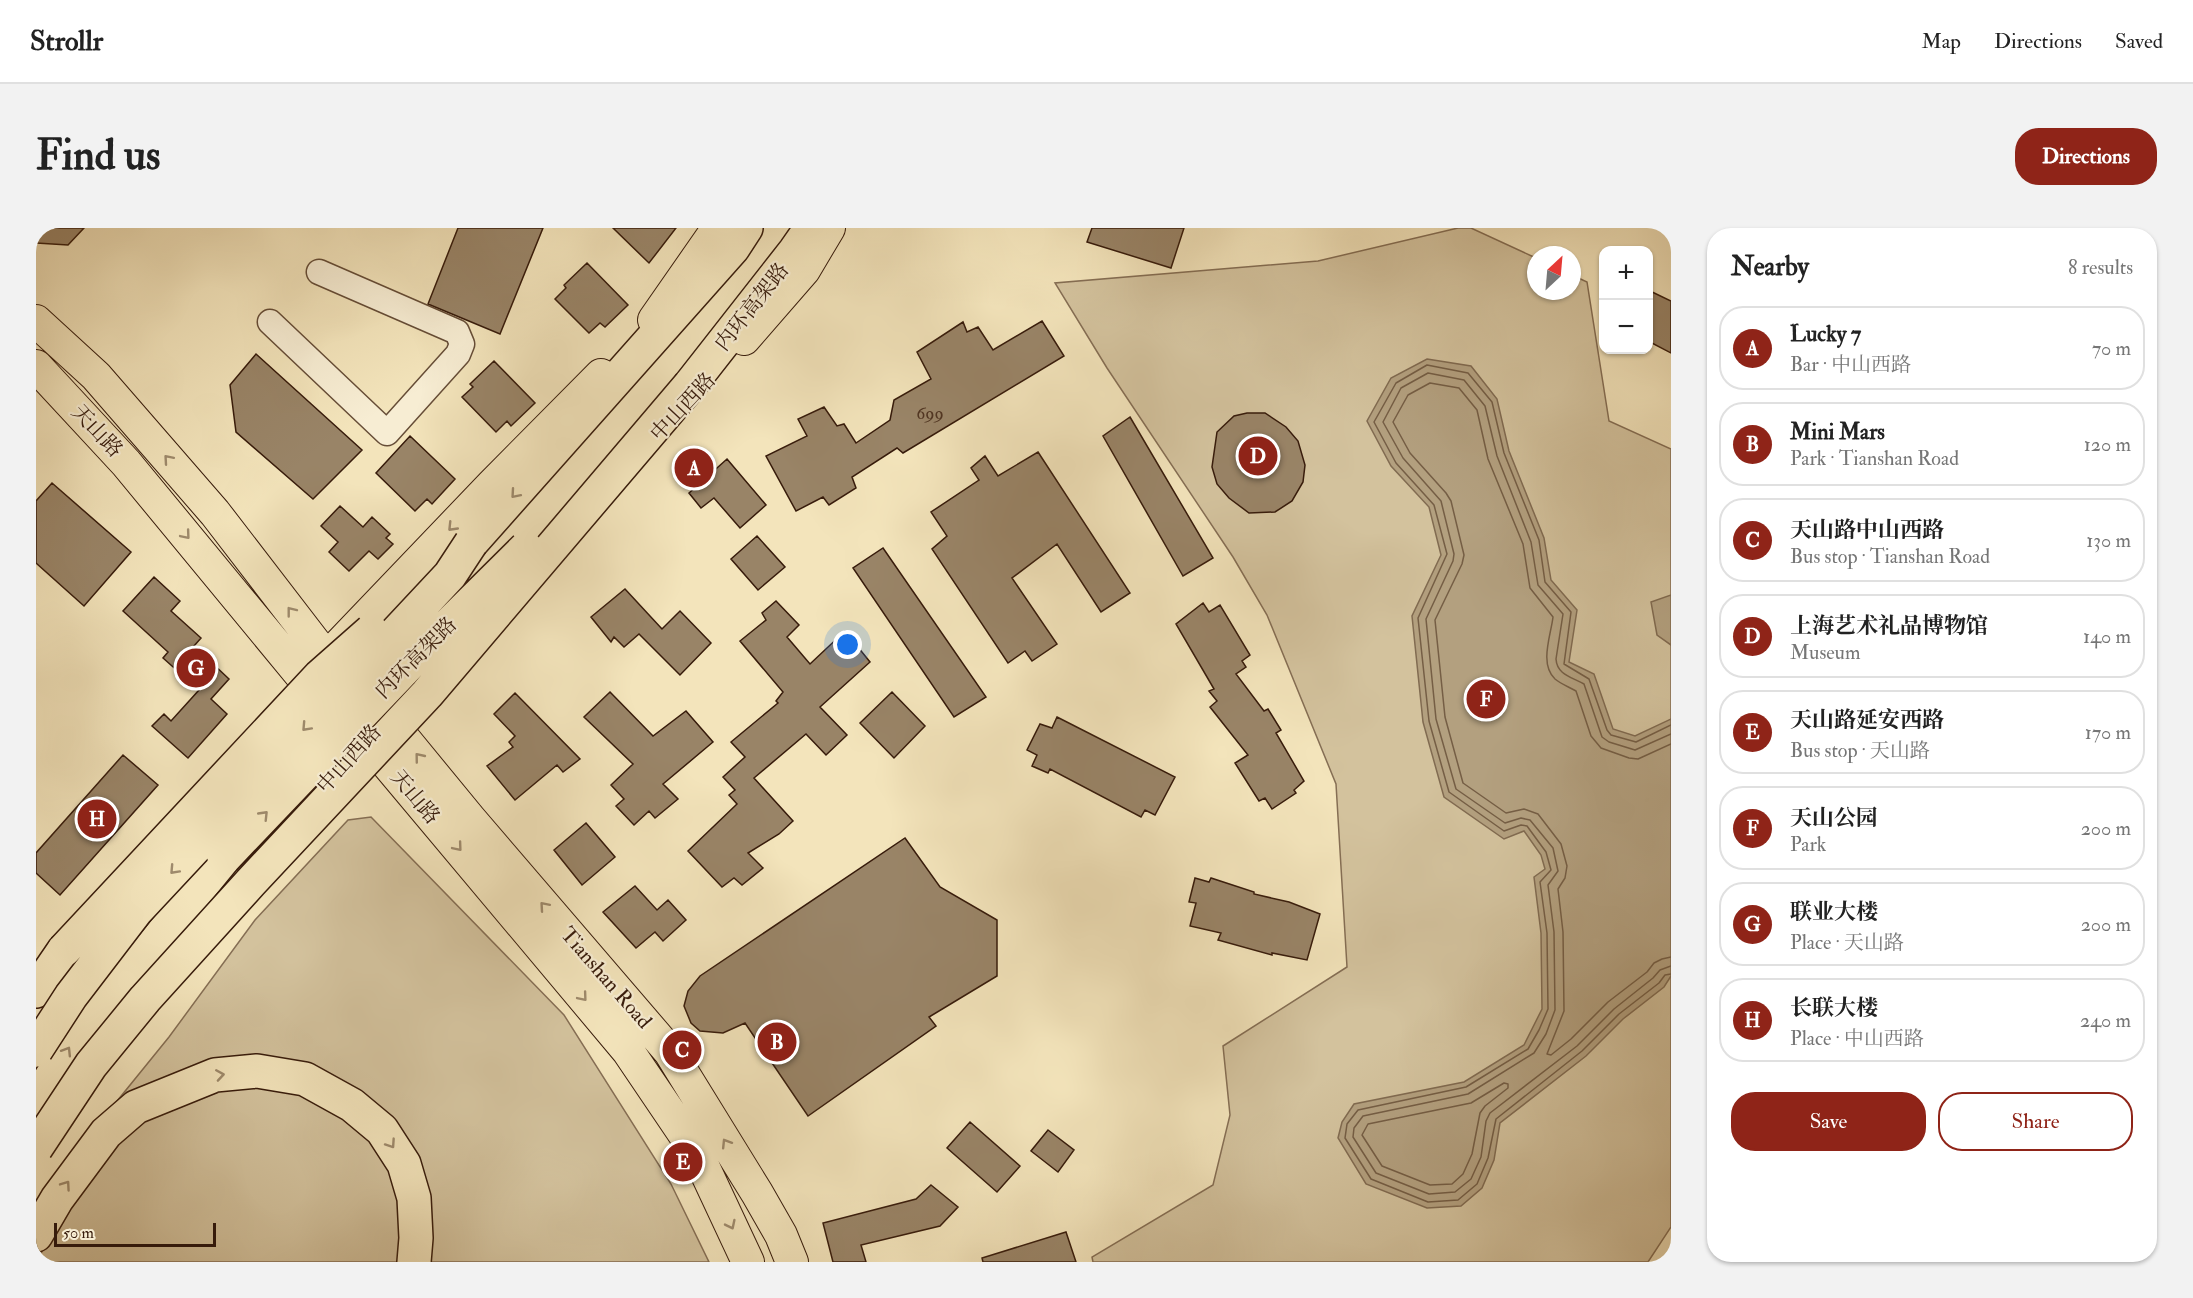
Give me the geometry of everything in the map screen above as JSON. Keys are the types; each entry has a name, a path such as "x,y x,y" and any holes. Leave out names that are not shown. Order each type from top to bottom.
{"highway":[{"name":"内环高架路","path":"36,1050 70,996 136,911 450,575 471,543 725,257 746,228"},
{"name":"内环高架路","path":"36,1101 73,1042 224,858 410,663 690,385 811,228"},
{"path":"36,1149 91,1065 144,999 428,694 690,385"},
{"path":"36,991 64,950 320,676 471,543"},
{"path":"36,1235 57,1199 99,1141 136,1107 214,1075 257,1071 305,1079 352,1105 382,1130 404,1164 414,1198 416,1238 414,1262"}],"main road":[{"path":"36,1010 96,922 305,680 492,485 647,329 718,228"},
{"name":"中山西路","path":"36,1149 75,1088 148,990 375,729 713,376 804,270 829,228"},
{"name":"天山路","path":"36,321 96,376 215,513 315,643 328,656 375,729 384,760 628,1051 697,1153 748,1262"},
{"name":"天山路","path":"36,366 126,463 305,680 375,729"},
{"name":"Tianshan Road","path":"375,729 401,735 485,837 670,1052 762,1201 781,1235 792,1262"}],"street":[{"path":"270,322 387,433 458,354 462,344 458,332 319,272"}],"shaded area":[{"path":"1458,228 1471,228 1527,254 1527,300 1581,300 1581,279 1587,282 1609,421 1671,449 1671,1227 1648,1262 1093,1262 1092,1257 1213,1185 1230,1115 1223,1046 1347,967 1336,784 1267,615 1233,557 1107,368 1055,283 1318,261"},
{"path":"371,817 564,1015 671,1184 709,1262 37,1262 109,1111 169,1037 255,920 348,820"}],"water":[{"path":"1427,359 1471,366 1497,399 1509,451 1544,538 1551,580 1577,610 1569,662 1594,674 1613,729 1635,736 1671,719 1671,976 1664,987 1623,1019 1586,1056 1500,1123 1494,1160 1482,1188 1461,1206 1427,1208 1366,1184 1338,1138 1342,1122 1354,1104 1464,1082 1524,1045 1542,1009 1541,933 1534,877 1545,869 1541,855 1524,831 1504,839 1444,797 1423,722 1412,616 1441,555 1429,507 1391,466 1367,421 1391,378"},
{"path":"1671,595 1671,645 1657,635 1651,602"}],"building":[{"path":"36,228 84,228 68,245 36,243"},
{"path":"458,228 543,228 500,334 428,304"},
{"path":"613,228 676,228 649,263"},
{"path":"1092,228 1184,228 1171,268 1087,242"},
{"path":"587,263 628,305 605,327 600,323 589,333 555,299 566,288 564,285"},
{"path":"1653,292 1671,301 1671,353 1653,344"},
{"path":"1042,321 1064,356 903,453 897,448 852,477 856,488 829,505 823,497 796,511 766,456 807,436 798,419 824,407 837,426 844,424 856,443 890,420 894,400 931,379 917,352 963,322 967,332 978,327 993,350"},
{"path":"256,354 362,450 313,499 236,432 230,385"},
{"path":"494,361 535,403 511,426 507,421 496,432 462,397 473,387 470,384"},
{"path":"1265,413 1286,427 1298,441 1305,465 1303,482 1292,501 1275,512 1249,513 1229,498 1217,484 1212,467 1217,432 1234,416"},
{"path":"1130,417 1213,558 1183,576 1103,436"},
{"path":"410,436 455,479 432,504 427,499 415,511 376,473"},
{"path":"1038,452 1130,593 1101,612 1057,544 1012,578 1057,644 1032,661 1025,651 1008,663 932,549 947,536 931,512 979,480 971,468 985,456 998,476"},
{"path":"727,459 766,505 740,528 714,498 701,508 689,493"},
{"path":"52,483 131,552 84,606 36,563 36,501"},
{"path":"340,506 363,527 372,517 390,534 386,538 393,544 378,559 369,551 349,571 329,552 338,542 321,526"},
{"path":"757,536 785,567 758,590 731,559"},
{"path":"883,548 986,697 954,717 853,568"},
{"path":"154,577 180,601 171,611 201,638 194,646 229,679 211,699 227,714 188,758 152,726 164,714 171,721 199,690 163,658 168,652 123,611"},
{"path":"625,589 662,629 680,611 711,643 680,675 639,634 624,647 614,637 611,642 591,617"},
{"path":"776,601 799,625 787,637 810,664 845,631 870,662 820,707 847,735 826,755 806,734 754,778 793,821 779,834 748,853 763,868 742,885 734,878 722,887 688,851 737,804 729,795 735,790 723,777 745,757 731,742 778,703 776,701 783,692 740,641 766,620 762,613"},
{"path":"1203,603 1209,612 1220,605 1250,655 1242,661 1246,667 1236,674 1264,711 1268,709 1281,730 1276,733 1304,781 1294,790 1296,793 1272,809 1265,798 1259,801 1235,763 1248,755 1210,707 1217,701 1209,691 1214,689 1176,624"},
{"path":"610,692 653,736 686,711 713,742 663,784 678,799 655,818 649,811 634,825 616,806 624,799 611,785 633,764 584,717"},
{"path":"892,692 925,726 894,758 860,723"},
{"path":"515,693 580,759 563,772 557,765 515,800 487,766 513,747 509,742 515,736 494,714"},
{"path":"1057,717 1175,777 1155,815 1145,810 1141,817 1050,769 1048,773 1032,766 1037,755 1027,750 1040,724 1052,728"},
{"path":"123,755 158,785 60,895 36,873 36,853"},
{"path":"586,823 615,857 582,885 554,850"},
{"path":"905,838 940,887 997,920 997,976 929,1017 936,1026 808,1116 745,1023 723,1033 700,1031 691,1023 684,1006 688,991 700,976"},
{"path":"1195,878 1209,882 1211,878 1320,914 1307,960 1272,953 1272,955 1218,940 1221,933 1190,926 1196,903 1189,902"},
{"path":"635,886 657,910 668,900 686,920 663,941 655,932 636,948 603,912"},
{"path":"970,1122 1020,1166 997,1192 947,1148"},
{"path":"1048,1130 1074,1150 1058,1172 1031,1151"},
{"path":"931,1185 958,1207 940,1226 861,1245 866,1262 833,1262 823,1223 916,1199"},
{"path":"1066,1232 1076,1262 983,1262 982,1258"}],"place":[{"name":"上海艺术礼品博物馆","path":"1258,456"},
{"name":"Lucky 7","path":"694,468"},
{"name":"联业大楼","path":"196,668"},
{"name":"天山公园","path":"1486,699"},
{"name":"长联大楼","path":"97,819"},
{"name":"Mini Mars","path":"777,1042"},
{"name":"天山路中山西路","path":"682,1050"},
{"name":"天山路延安西路","path":"683,1162"}]}
